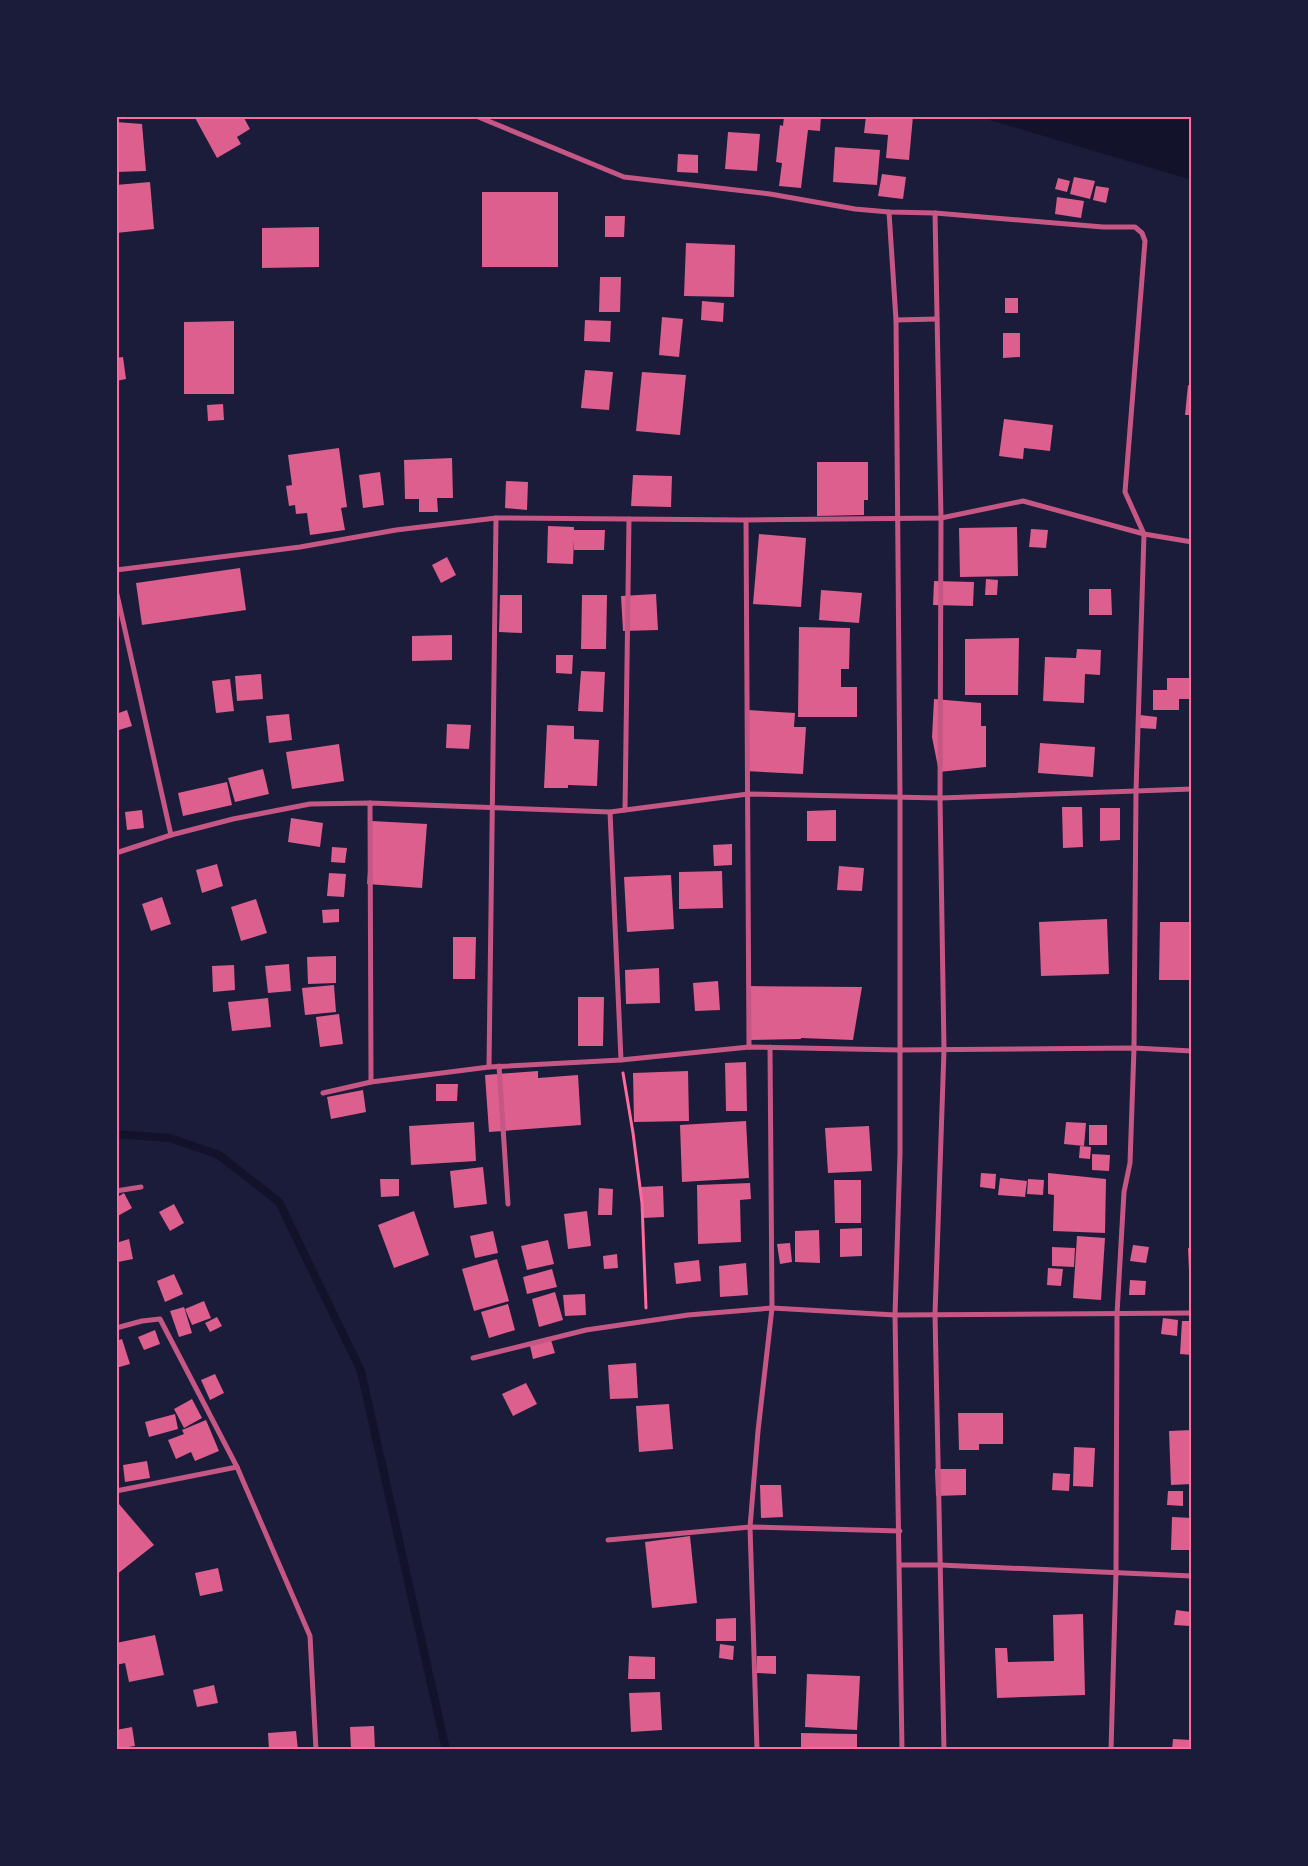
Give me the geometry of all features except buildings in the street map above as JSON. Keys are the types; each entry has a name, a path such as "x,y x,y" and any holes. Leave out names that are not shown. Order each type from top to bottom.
{"street":[{"path":"476,116 624,177 770,194 855,209 935,213 1103,227 1135,227 1142,233 1145,241 1125,492 1144,534 1136,791 1134,1048 1130,1162 1124,1192 1117,1314 1116,1572 1111,1750"},
{"path":"889,212 896,320 900,798 900,1153 895,1315 900,1531 902,1750"},
{"path":"935,213 941,518 940,798 944,1050 935,1314 944,1750"},
{"path":"896,320 937,319"},
{"path":"116,570 300,547 396,530 496,518 746,520 941,518 1023,501 1144,534 1192,542"},
{"path":"488,1067 496,518"},
{"path":"626,810 629,519"},
{"path":"746,520 749,1047"},
{"path":"116,590 171,835"},
{"path":"116,853 171,835 233,819 310,804 370,803 610,812 748,794 940,798 1192,789"},
{"path":"370,803 371,1082"},
{"path":"610,812 621,1060"},
{"path":"323,1093 371,1082 488,1067 621,1060 749,1047 900,1050 1134,1048 1192,1051"},
{"path":"757,1750 750,1527 758,1431 772,1308 770,1047"},
{"path":"498,1066 508,1204"},
{"path":"116,1190 141,1187"},
{"path":"473,1358 586,1330 688,1315 772,1308 895,1315 1192,1313"},
{"path":"116,1328 142,1321 160,1319 237,1467 310,1636 316,1750"},
{"path":"116,1491 237,1467"},
{"path":"608,1540 750,1527 900,1531"},
{"path":"900,1565 940,1564 1192,1576"}],"path":[{"path":"621,1060 642,1203 646,1321"}],"shaded area":[{"path":"976,116 1192,116 1192,180"}],"waterway":[{"path":"116,1134 170,1138 219,1155 279,1202 361,1371 446,1750"}]}
